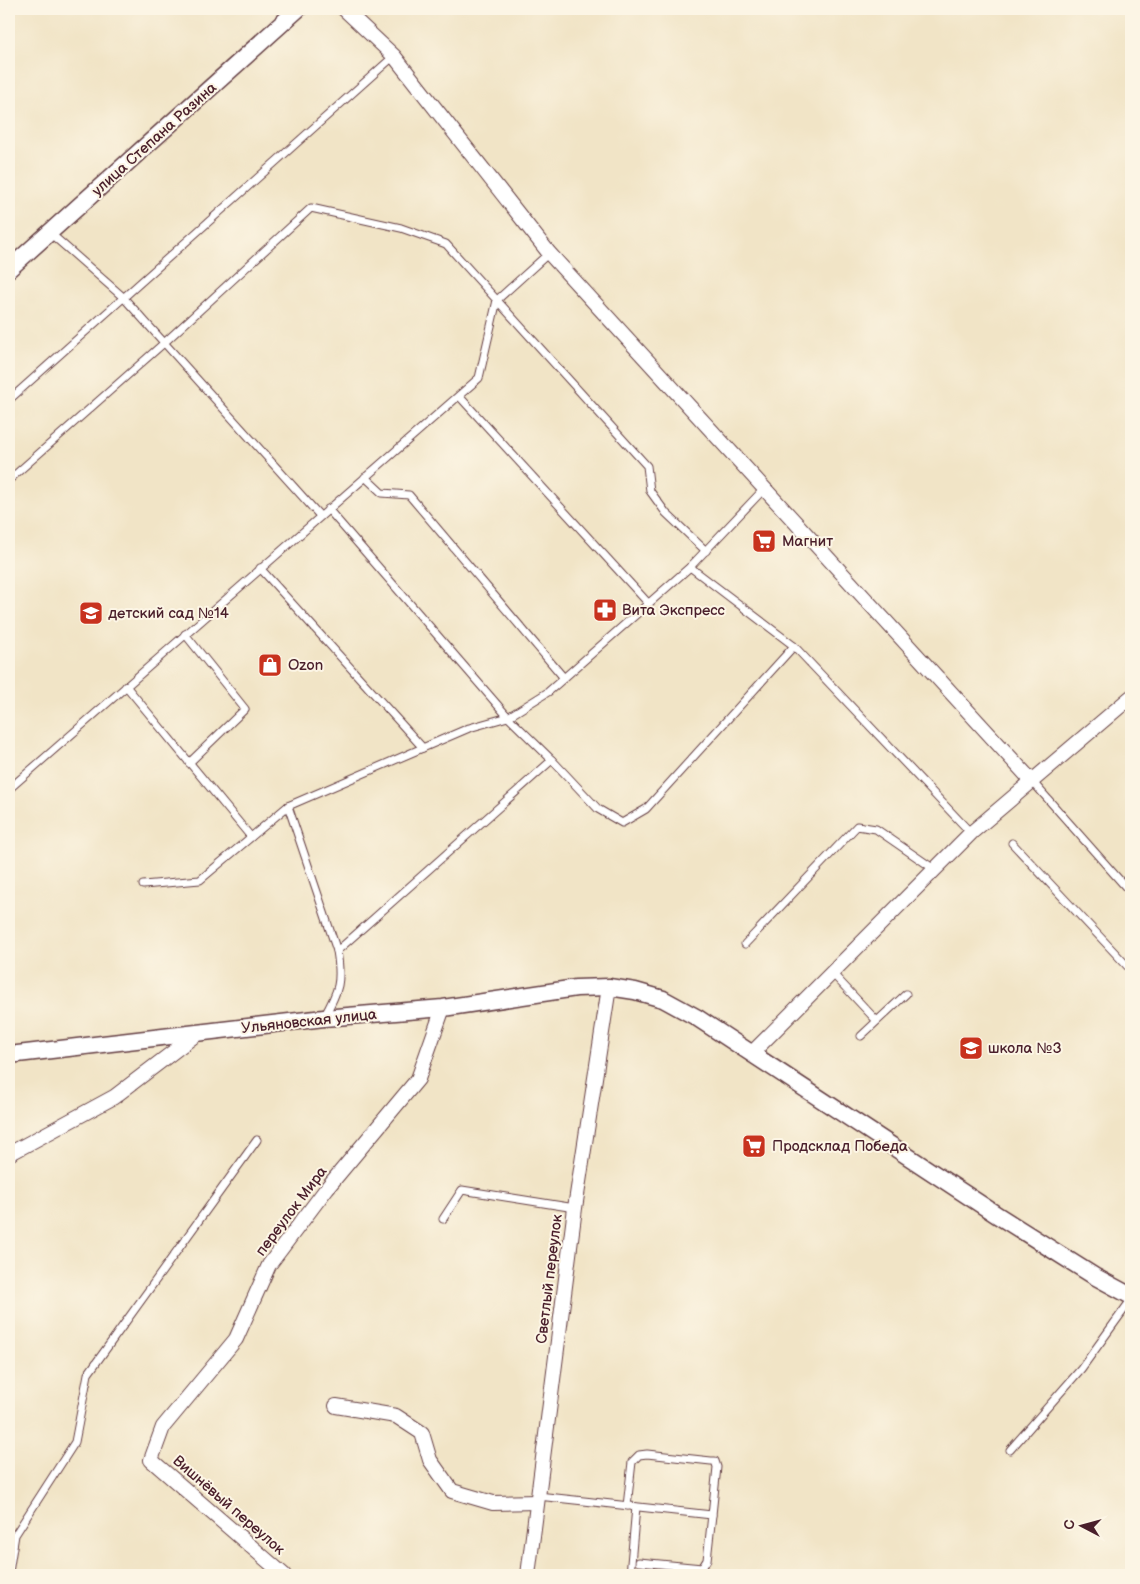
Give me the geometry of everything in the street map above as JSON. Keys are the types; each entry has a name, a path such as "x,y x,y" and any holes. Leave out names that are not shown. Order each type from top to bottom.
{"street":[{"name":"улица Степана Разина","path":"9,269 298,9"},
{"path":"344,9 394,56 549,253 1031,780"},
{"path":"752,1053 971,833 1031,780 1131,697"},
{"name":"Ульяновская улица","path":"9,1055 324,1018 443,1008 576,988 610,987 635,991 663,999 696,1017 997,1214 1131,1298"},
{"name":"Светлый переулок","path":"528,1575 575,1208 610,987"},
{"name":"переулок Мира","path":"152,1460 163,1427 236,1339 269,1265 327,1188 418,1079 443,1008"},
{"path":"9,1154 114,1097 198,1033"},
{"path":"336,1406 396,1416 422,1432 430,1460 452,1491 493,1503 538,1499"},
{"name":"Вишнёвый переулок","path":"152,1460 284,1575"}],"lane":[{"path":"9,400 394,56"},
{"path":"9,480 164,343 311,208 401,228 446,244 647,466 650,491 666,513 706,551"},
{"path":"50,233 123,297 320,516"},
{"path":"9,789 479,378 497,300 549,253"},
{"path":"459,396 648,604"},
{"path":"365,477 382,493 409,496 564,678"},
{"path":"143,884 200,880 288,806 469,728 508,717 548,692 690,568 764,489"},
{"path":"328,509 508,717 598,809 622,823 646,809 794,646"},
{"path":"260,568 423,748"},
{"path":"690,568 794,646 971,833"},
{"path":"185,634 245,709 189,763"},
{"path":"126,686 251,837"},
{"path":"337,951 552,760"},
{"path":"1031,780 1131,893"},
{"path":"288,806 337,951 341,975 336,995 324,1018"},
{"path":"744,944 858,826 876,829 934,869"},
{"path":"1012,843 1131,970"},
{"path":"832,973 876,1020"},
{"path":"861,1036 906,994"},
{"path":"10,1573 16,1535 75,1442 88,1374 257,1140"},
{"path":"443,1219 462,1190 575,1208"},
{"path":"1010,1450 1081,1369 1131,1298"},
{"path":"627,1506 632,1462 639,1456 647,1454 715,1461 717,1467 707,1560 702,1568 639,1562"},
{"path":"538,1499 712,1515"},
{"path":"630,1575 636,1507"}],"place":[{"name":"Магнит","path":"764,541"},
{"name":"Вита Экспресс","path":"605,610"},
{"name":"детский сад №14","path":"91,613"},
{"name":"Ozon","path":"270,665"},
{"name":"школа №3","path":"971,1048"},
{"name":"Продсклад Победа","path":"754,1146"}]}
